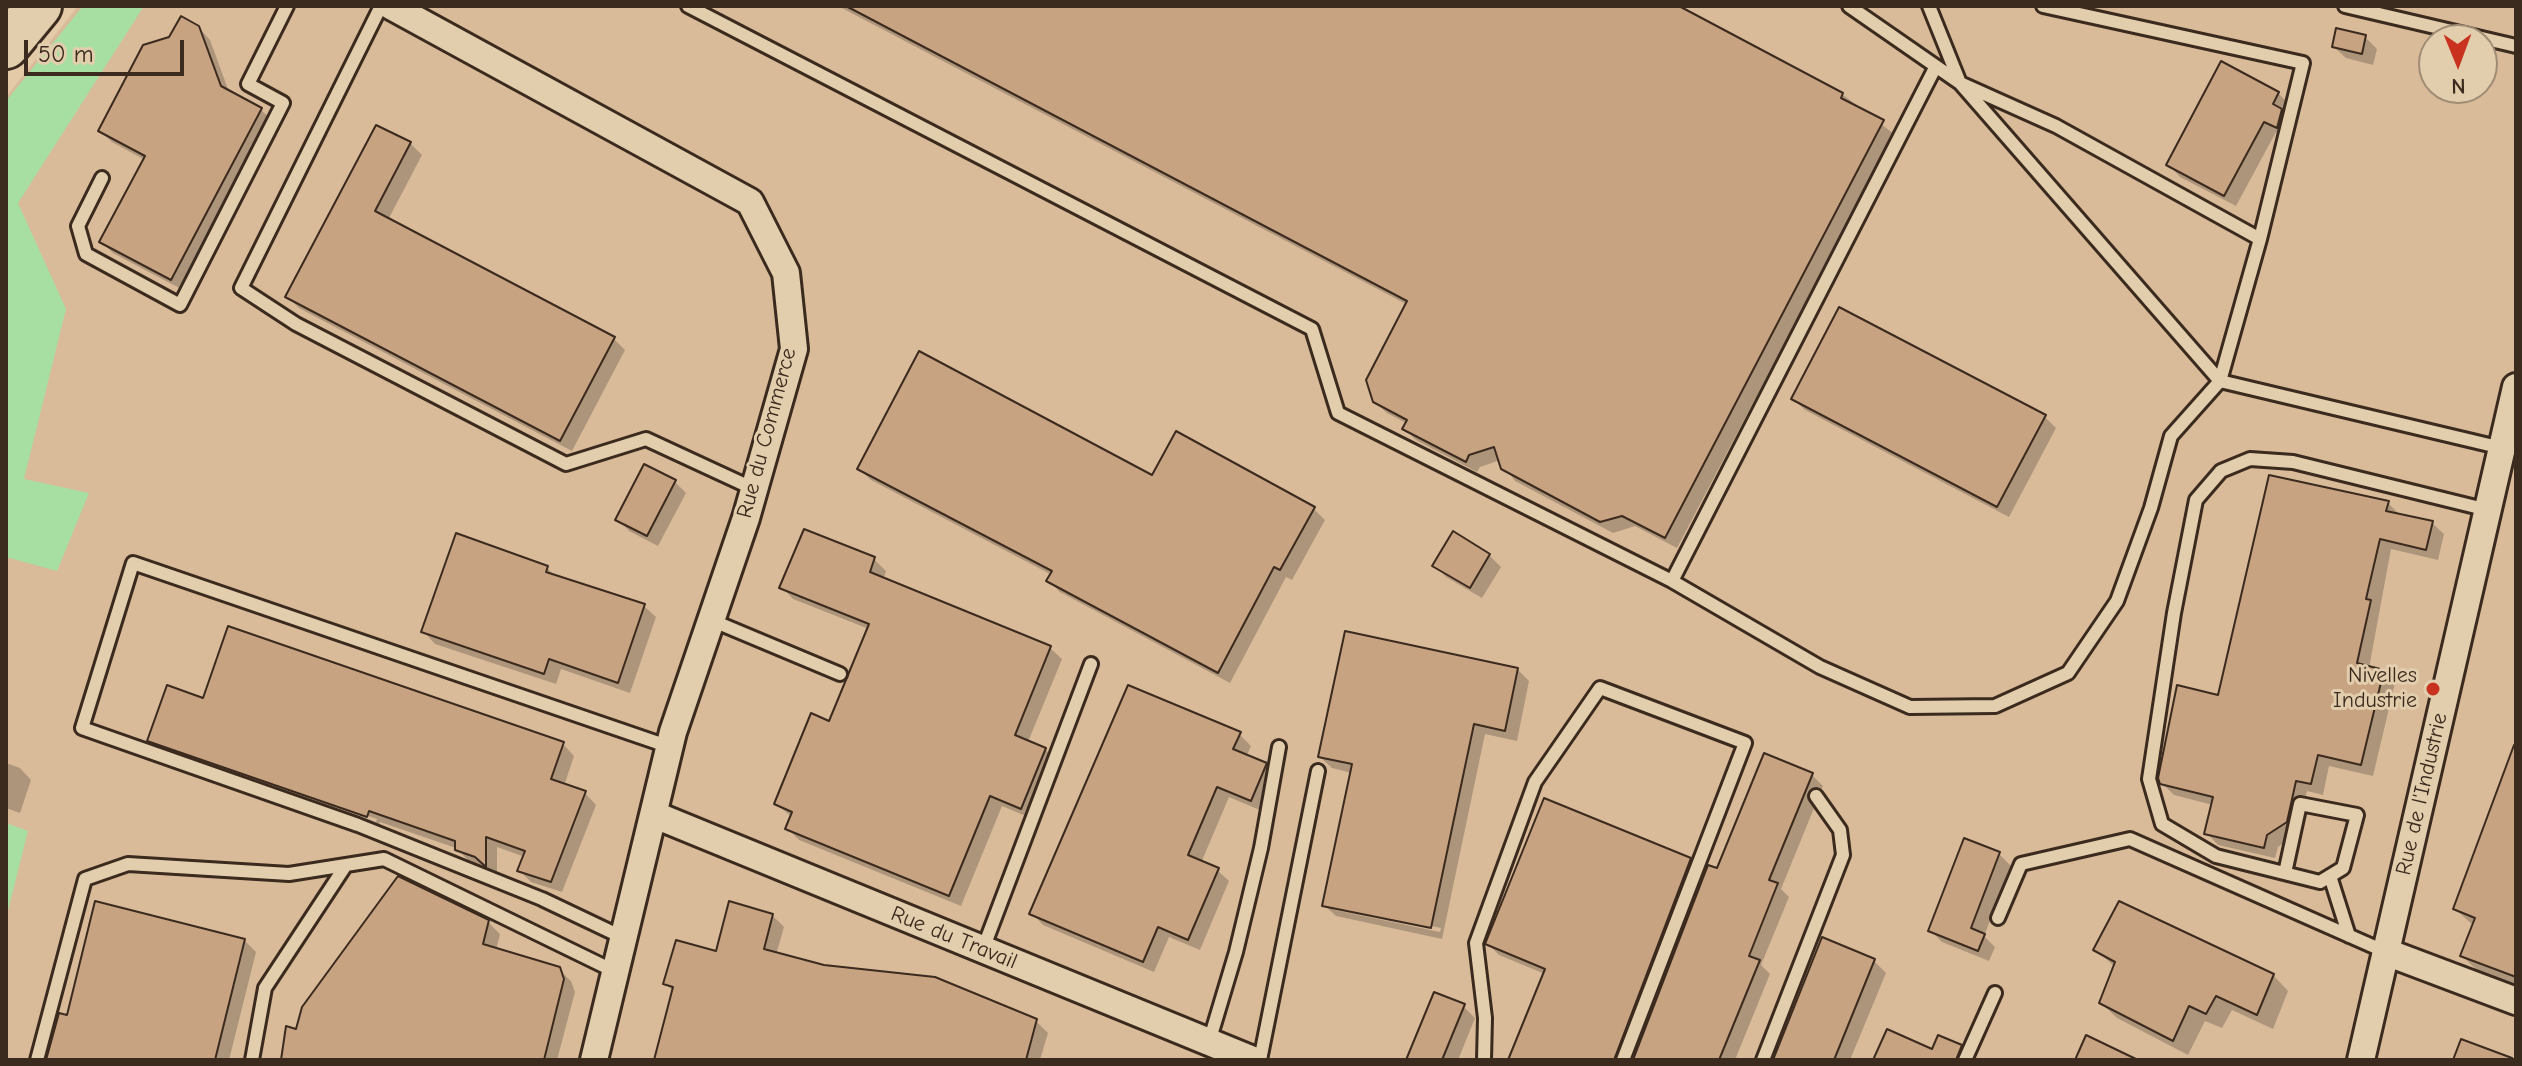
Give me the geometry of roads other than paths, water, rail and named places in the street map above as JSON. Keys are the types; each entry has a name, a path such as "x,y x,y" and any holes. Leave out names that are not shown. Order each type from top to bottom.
{"highway":[{"path":"6,46 39,6"}],"street":[{"name":"Rue du Commerce","path":"391,6 750,202 786,273 794,349 754,489 670,747 594,1060"},
{"name":"Rue de l'Industrie","path":"2361,1060 2516,387"},
{"name":"Rue du Travail","path":"655,815 1252,1060"},
{"path":"2386,952 2516,1001"}],"lane":[{"path":"102,178 78,226 86,254 180,305 283,103 248,84 287,6"},
{"path":"381,6 241,288 296,324 566,464 646,439 754,489"},
{"path":"688,6 1312,329 1338,413 1672,581 1820,667 1910,707 1995,706 2068,673 2117,601 2151,508 2171,436 2220,381 2260,239 2303,63 2043,6"},
{"path":"1849,6 1960,83 2056,126 2260,239"},
{"path":"1929,6 1960,83 2220,381 2502,448"},
{"path":"2345,6 2516,46"},
{"path":"1672,581 1936,66"},
{"path":"2285,873 2300,804 2357,815 2343,868 2320,882 2216,856 2162,824 2149,779 2174,613 2196,500 2221,471 2250,459 2293,462 2488,510"},
{"path":"624,938 542,899 358,825 82,728 133,563 670,747"},
{"path":"711,620 840,674"},
{"path":"983,950 1091,664"},
{"path":"1484,1060 1485,1018 1476,943 1535,782 1600,688 1745,743 1623,1060"},
{"path":"1209,1042 1236,952 1261,848 1279,747"},
{"path":"1252,1060 1318,771"},
{"path":"1763,1060 1843,855 1840,830 1816,796"},
{"path":"1998,918 2021,864 2130,839 2386,952"},
{"path":"37,1060 85,879 128,864 289,874 384,859 616,972"},
{"path":"252,1060 265,988 346,865"},
{"path":"2330,876 2349,936"},
{"path":"1965,1060 1995,993"}],"place":[{"name":"Nivelles Industrie","path":"2433,689"}]}
